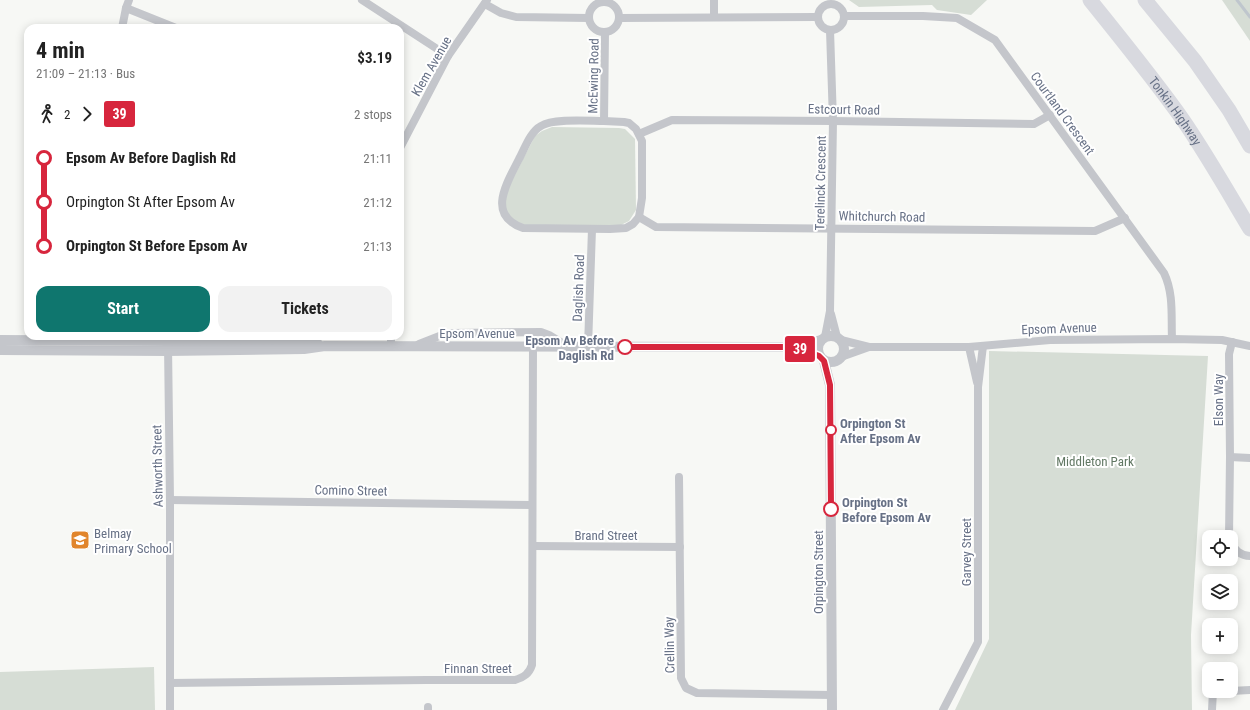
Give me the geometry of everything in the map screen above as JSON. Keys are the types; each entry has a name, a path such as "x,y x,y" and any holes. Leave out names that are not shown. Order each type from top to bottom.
{"highway":[{"name":"Tonkin Highway","path":"1090,0 1153,78 1183,120 1250,229"},
{"path":"1145,0 1195,61 1229,110 1250,146"}],"street":[{"path":"362,0 399,24"},
{"path":"714,0 714,17"},
{"path":"604,1 613,4 618,12 619,18 616,26 605,32 597,30 591,25 589,18 590,10 595,4 604,1"},
{"path":"486,2 501,13 516,17 589,18"},
{"name":"Klem Avenue","path":"404,140 448,56 486,2"},
{"path":"831,2 840,7 844,16 841,25 838,28 830,30 822,28 817,17 821,8 831,2"},
{"path":"123,24 127,4 168,24"},
{"name":"Courtland Crescent","path":"844,16 923,16 957,18 995,40 1164,274 1168,282 1171,295 1172,339"},
{"path":"619,18 817,17"},
{"path":"404,27 448,56"},
{"name":"Terelinck Crescent","path":"823,338 830,311 833,121 830,30"},
{"name":"McEwing Road","path":"604,121 605,32"},
{"name":"Estcourt Road","path":"639,134 672,120 1034,124 1050,115"},
{"path":"548,122 624,122 629,123 639,134 642,141 642,198 639,217 633,224 626,228 523,228 514,225 504,214 502,203 503,192 532,134 539,126 548,122"},
{"name":"Whitchurch Road","path":"639,217 656,227 1095,230 1125,218"},
{"name":"Daglish Road","path":"588,347 592,229"},
{"name":"Terelinck Crescent","path":"830,311 839,339"},
{"path":"414,346 442,334 541,332 568,346"},
{"path":"831,335 839,339 844,349 840,359 833,362 822,358 817,348 823,338 831,335"},
{"name":"Epsom Avenue","path":"0,350 96,350 279,342 308,342 325,346 391,341 414,346 796,347 823,338"},
{"name":"Epsom Avenue","path":"839,339 869,347 968,347 1050,340 1172,339 1222,340 1250,346"},
{"name":"Epsom Avenue","path":"0,340 24,340"},
{"path":"96,340 96,350"},
{"name":"Epsom Avenue","path":"114,340 168,346"},
{"name":"Elson Way","path":"1228,530 1230,457 1229,354 1232,342"},
{"name":"Ashworth Street","path":"168,346 170,710"},
{"name":"Finnan Street","path":"170,683 515,680 526,676 532,664 533,346"},
{"name":"Garvey Street","path":"943,710 978,642 978,387 983,346"},
{"name":"Epsom Avenue","path":"796,347 822,358"},
{"name":"Epsom Avenue","path":"840,359 869,347"},
{"name":"Garvey Street","path":"968,347 978,387"},
{"name":"Orpington Street","path":"822,358 830,385 832,710"},
{"name":"Orpington Street","path":"830,385 840,359"},
{"path":"1230,457 1250,458"},
{"name":"Crellin Way","path":"679,477 682,678 686,688 697,694 832,695"},
{"name":"Comino Street","path":"170,500 532,505"},
{"name":"Brand Street","path":"533,546 680,547"},
{"path":"1238,551 1250,556"},
{"path":"1238,691 1250,690"},
{"path":"1212,710 1213,698"}],"green space":[{"path":"849,0 987,0 971,15 937,10 932,5 859,7"},
{"path":"1222,0 1250,0 1250,41"},
{"path":"552,127 619,128 625,129 635,139 636,210 629,221 621,225 521,225 508,216 504,206 505,194 535,136"},
{"name":"Middleton Park","path":"989,351 1208,356 1191,635 1192,710 955,710 989,639"},
{"path":"154,667 155,710 0,710 0,672"}],"waterway":[{"path":"1237,0 1250,17"}],"bus line":[{"name":"39","path":"625,347 796,347 819,356 824,361 830,385 831,509"}],"place":[{"name":"Epsom Av Before Daglish Rd","path":"625,347"},
{"name":"Orpington St After Epsom Av","path":"831,430"},
{"name":"Orpington St Before Epsom Av","path":"831,509"},
{"name":"Belmay Primary School","path":"80,540"}]}
